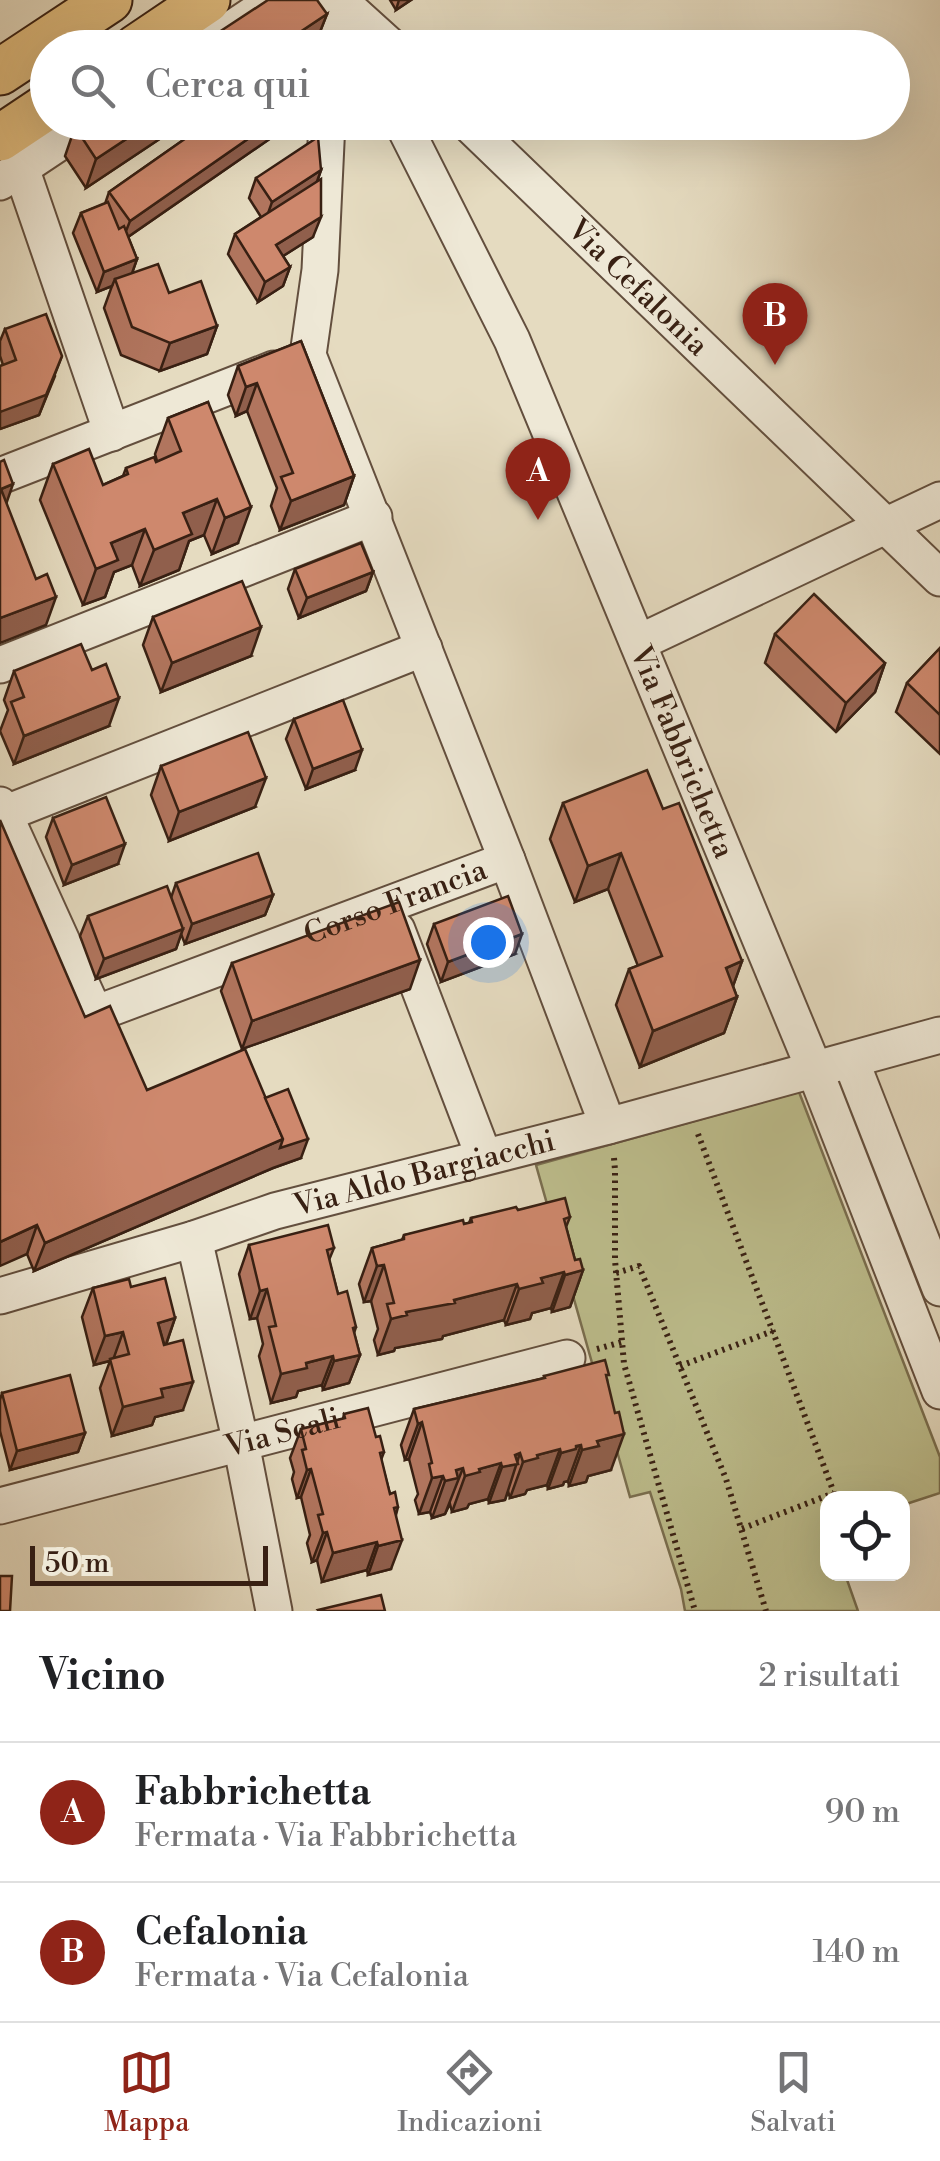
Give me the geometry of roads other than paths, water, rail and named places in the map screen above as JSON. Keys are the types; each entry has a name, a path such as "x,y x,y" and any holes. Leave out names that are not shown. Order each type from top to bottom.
{"main road":[{"path":"64,30 110,0"},
{"path":"163,30 207,0"},
{"path":"0,72 30,52"},
{"path":"7,162 30,131"}],"street":[{"path":"230,30 275,0"},
{"path":"333,30 336,0"},
{"path":"336,0 352,30"},
{"path":"336,0 371,30"},
{"path":"53,140 7,162 112,433"},
{"path":"0,476 308,355 320,270 326,140"},
{"name":"Via Fabbrichetta","path":"412,140 512,340 815,1071 940,1390"},
{"name":"Via Cefalonia","path":"486,140 940,578"},
{"name":"Corso Francia","path":"308,355 374,516 608,1126"},
{"path":"638,643 940,500"},
{"path":"0,665 374,516"},
{"name":"Corso Francia","path":"424,648 2,809 96,1014 507,860"},
{"path":"388,906 484,1156"},
{"name":"Via Aldo Bargiacchi","path":"0,1296 275,1211 940,1036"},
{"path":"851,1061 940,1288"},
{"path":"194,1239 241,1443 274,1611"},
{"name":"Via Scali","path":"0,1506 567,1358"}],"place":[{"name":"Cefalonia","path":"775,365"},
{"name":"Fabbrichetta","path":"538,520"}]}
